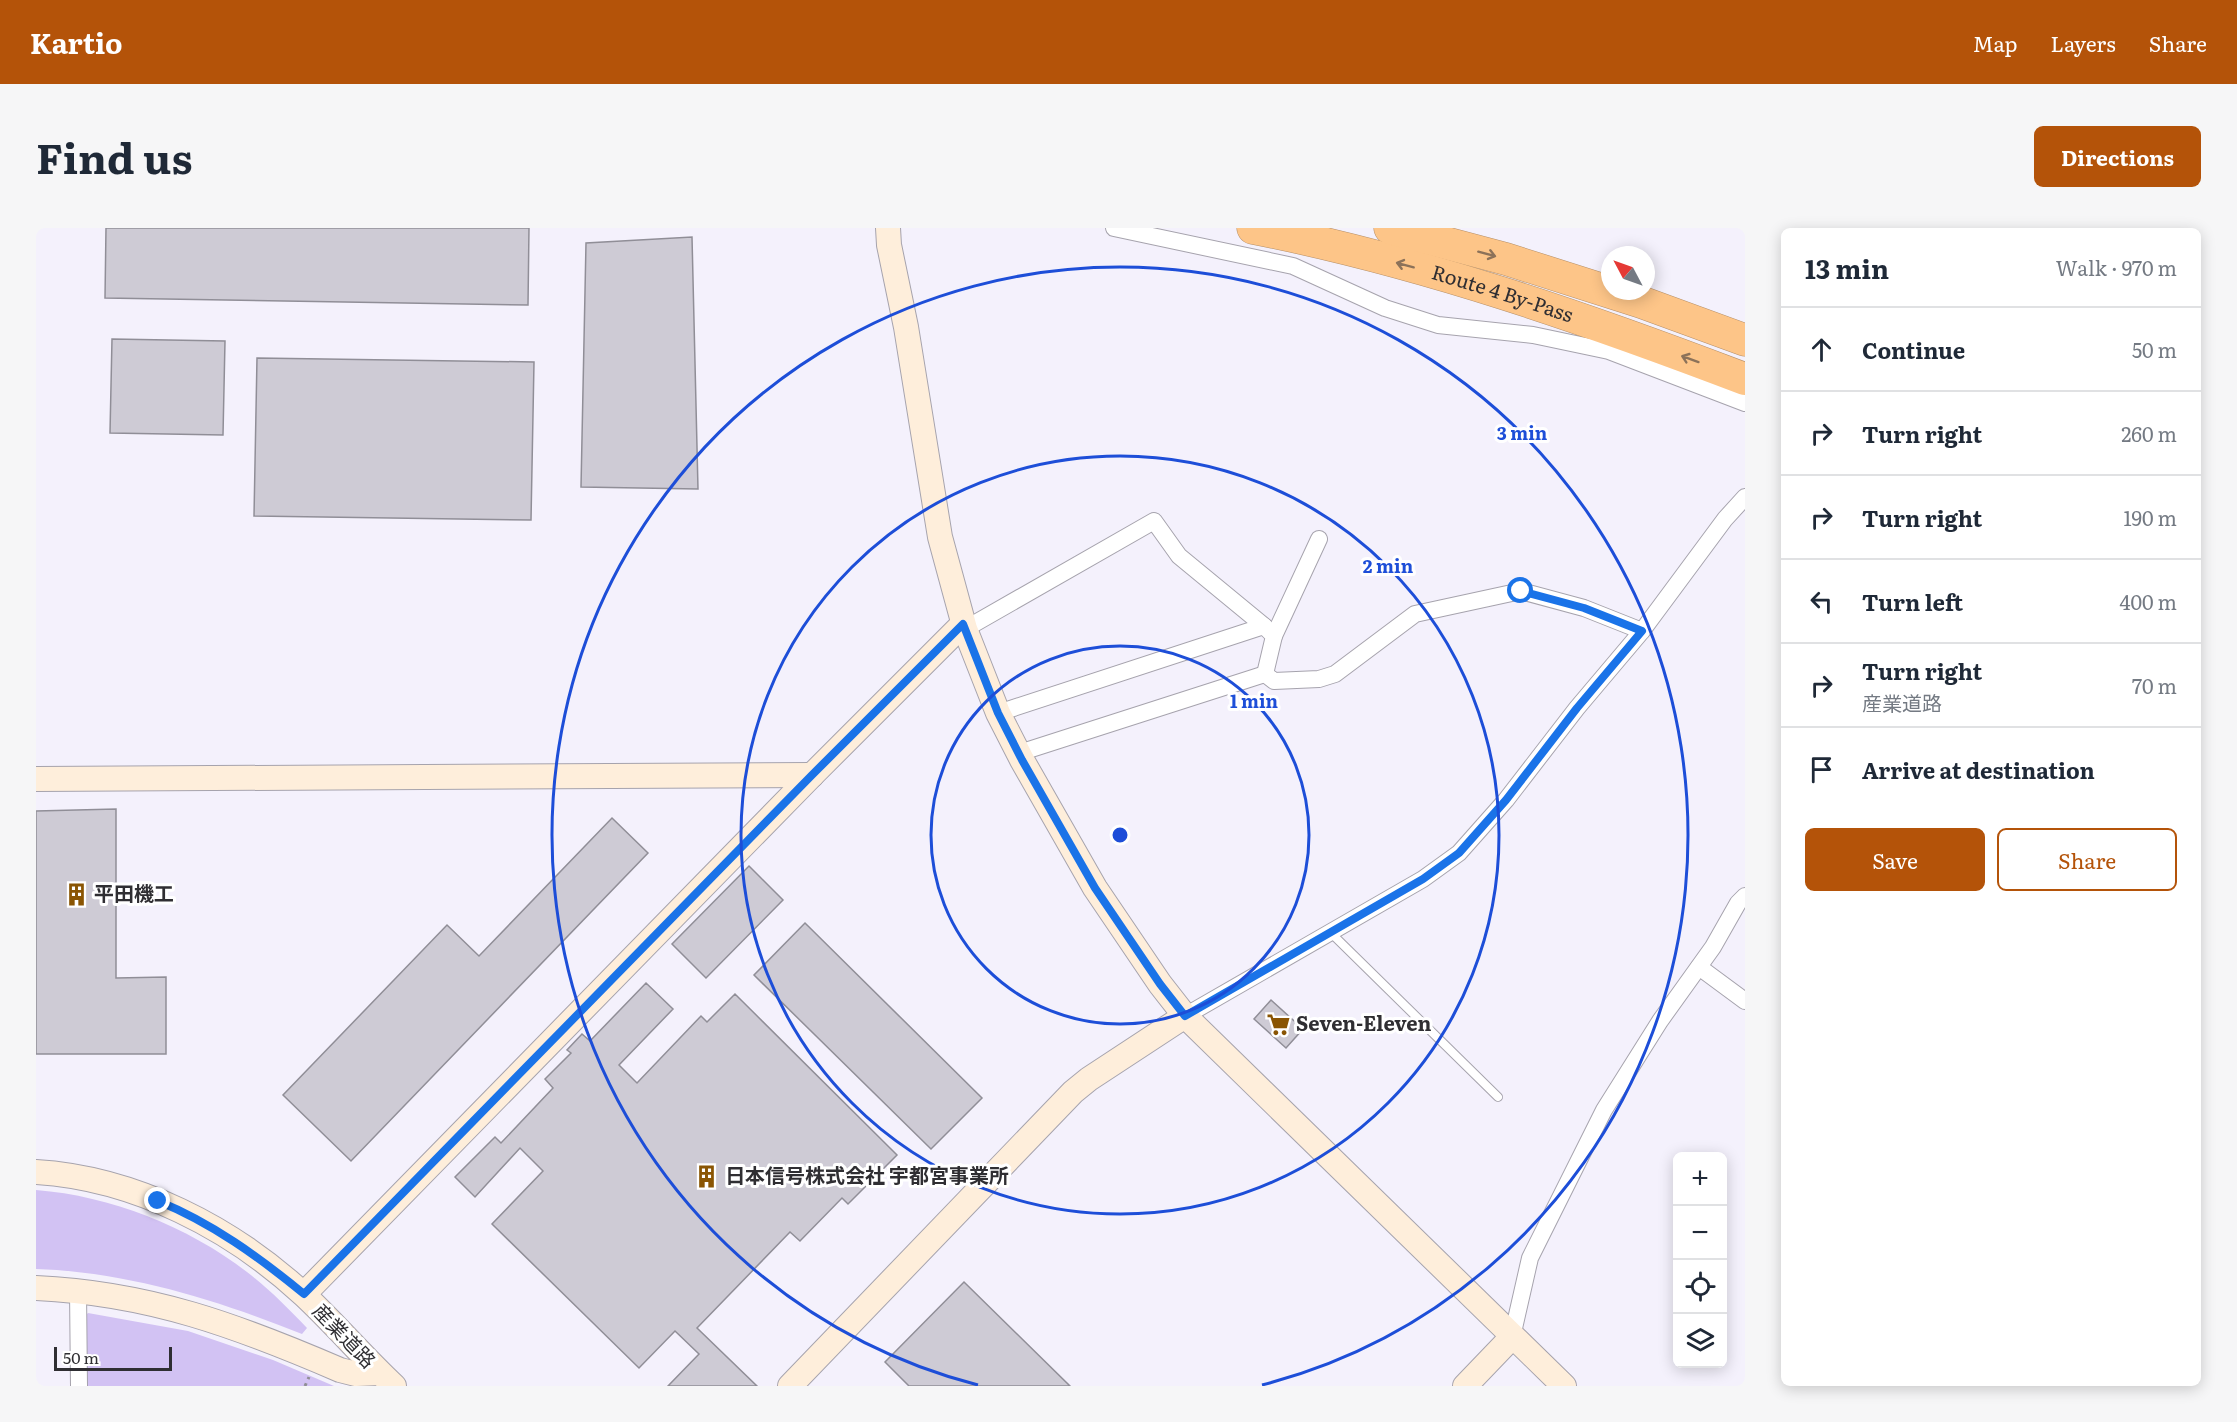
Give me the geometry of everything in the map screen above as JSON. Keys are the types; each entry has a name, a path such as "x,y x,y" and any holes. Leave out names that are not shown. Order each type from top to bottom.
{"highway":[{"name":"Route 4 By-Pass","path":"1253,228 1362,254 1467,283 1628,336 1745,379"},
{"name":"Route 4 By-Pass","path":"1390,228 1506,259 1629,298 1745,340"}],"street":[{"path":"888,228 939,537 964,627 998,713 1095,888 1160,984 1185,1016 1564,1386"},
{"path":"1114,228 1293,266 1385,308 1438,325 1533,335 1609,351 1745,403"},
{"path":"790,1386 1089,1078 1185,1016 1423,879 1459,853 1506,800 1577,708 1642,631 1725,519 1745,497"},
{"path":"304,1294 812,775 964,627 1154,521 1179,556 1269,631"},
{"path":"1265,674 1269,631 1319,539"},
{"path":"1265,674 1274,681 1319,679 1335,674 1415,614 1521,591 1584,608 1642,631"},
{"path":"998,713 1269,631"},
{"path":"1019,753 1265,674"},
{"path":"36,779 812,775"},
{"path":"1465,1386 1512,1337 1530,1258 1604,1110 1660,1021 1699,967 1745,896"},
{"path":"1699,967 1745,1002"},
{"name":"産業道路","path":"36,1172 73,1176 110,1185 178,1209 222,1233 304,1294 387,1379"},
{"path":"36,1288 78,1291 158,1304 231,1325 340,1370 387,1379"},
{"path":"78,1291 79,1386"}],"lane":[{"path":"1330,932 1498,1097"}],"shaded area":[{"path":"36,1190 64,1193 120,1206 174,1227 247,1272 278,1298 307,1328 302,1334 205,1299 138,1282 70,1271 36,1269"},
{"path":"88,1313 188,1331 273,1360 334,1386 76,1386 74,1328"}],"building":[{"path":"106,228 529,228 528,305 105,298"},
{"path":"692,237 698,489 581,487 586,243"},
{"path":"112,339 225,341 223,435 110,433"},
{"path":"257,358 534,362 531,520 254,516"},
{"name":"平田機工","path":"116,809 116,978 166,977 166,1054 36,1054 36,811"},
{"path":"612,818 648,853 351,1161 283,1095 447,925 479,956"},
{"path":"749,866 783,900 706,978 672,944"},
{"path":"805,923 982,1098 931,1149 754,975"},
{"name":"日本信号株式会社 宇都宮事業所","path":"646,983 673,1009 619,1065 637,1083 701,1016 707,1022 735,994 897,1155 848,1204 842,1198 800,1241 790,1232 697,1328 757,1386 668,1386 699,1354 675,1331 639,1368 492,1224 543,1171 520,1148 475,1197 455,1177 495,1137 501,1143 553,1088 545,1079 571,1053 567,1050 582,1034 590,1041"},
{"name":"Seven-Eleven","path":"1271,1000 1303,1029 1286,1048 1254,1019"},
{"path":"964,1282 1070,1386 909,1386 885,1362"}],"place":[{"name":"平田機工","path":"76,894"},
{"name":"Seven-Eleven","path":"1278,1024"},
{"name":"日本信号株式会社 宇都宮事業所","path":"707,1176"}],"route":[{"path":"158,1201 222,1233 304,1294 963,624 998,713 1022,760 1095,888 1160,984 1185,1016 1423,879 1459,853 1506,800 1577,708 1642,631 1584,608 1521,591"}]}
